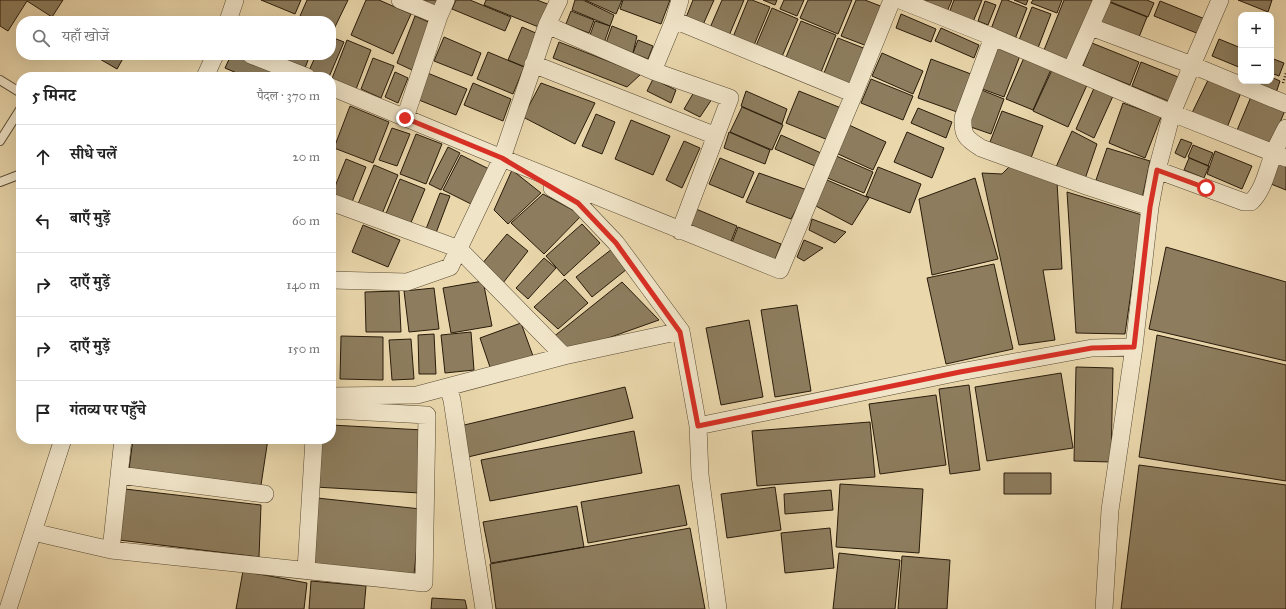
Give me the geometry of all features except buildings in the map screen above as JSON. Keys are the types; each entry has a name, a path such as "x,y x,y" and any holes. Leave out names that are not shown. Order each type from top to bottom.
{"street":[{"path":"230,16 235,0"},
{"path":"400,0 439,16"},
{"path":"405,118 439,16 446,0"},
{"path":"336,282 407,282 450,267 502,158 547,24 559,0"},
{"path":"653,71 674,20 680,0"},
{"path":"336,89 680,231 780,270 892,0"},
{"path":"900,0 993,37 1172,113 1280,156"},
{"path":"1072,70 1102,0"},
{"path":"1104,609 1110,510 1134,347 1150,207 1157,170 1172,113 1220,0"},
{"path":"674,20 854,94"},
{"path":"547,24 653,71 730,98 680,231"},
{"path":"1091,27 1192,65 1286,104"},
{"path":"993,37 963,118 962,130 970,140 981,148 1089,187 1150,207"},
{"path":"207,72 213,60"},
{"path":"264,60 294,72"},
{"path":"533,64 716,136"},
{"path":"1157,170 1244,202 1251,202 1257,196 1280,156 1286,128"},
{"path":"502,158 578,203 616,243 680,332 698,426 700,475 718,609"},
{"path":"336,204 459,249 564,356"},
{"path":"336,396 417,395 564,356 680,332"},
{"path":"698,426 960,372 1084,349 1134,347"},
{"path":"448,387 452,400 484,609"},
{"path":"33,532 111,550 424,583 427,415 336,410"},
{"path":"8,609 61,444"},
{"path":"111,550 122,444"},
{"path":"306,570 314,444"},
{"path":"119,475 265,494"}],"lane":[{"path":"0,80 16,90"},
{"path":"0,141 16,116"},
{"path":"0,182 16,176"}],"route":[{"path":"405,118 502,158 578,203 616,243 680,332 698,426 960,372 1092,348 1134,347 1150,207 1157,170 1206,188"}]}
